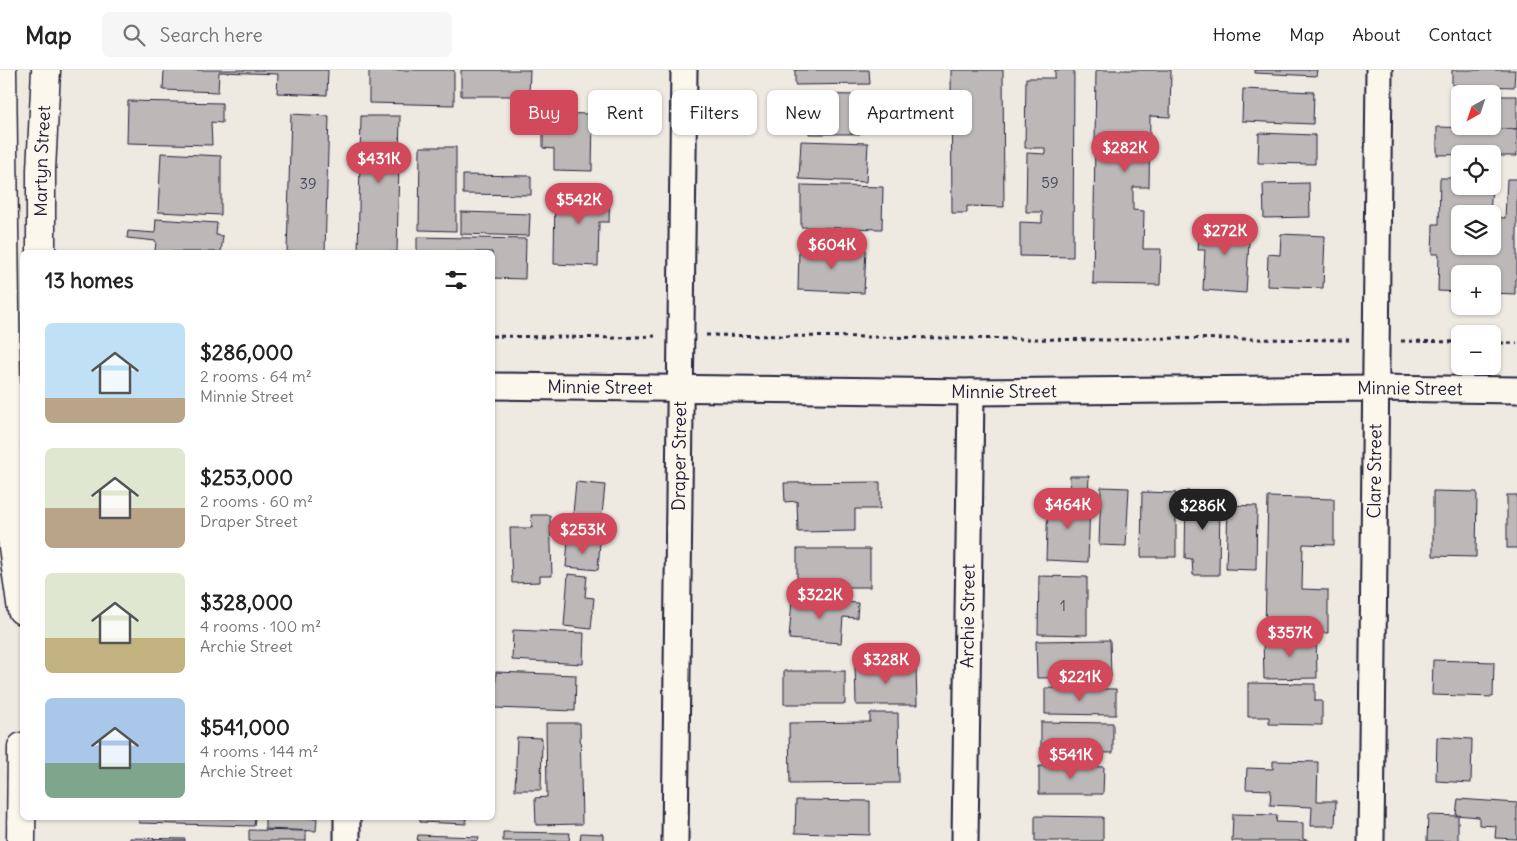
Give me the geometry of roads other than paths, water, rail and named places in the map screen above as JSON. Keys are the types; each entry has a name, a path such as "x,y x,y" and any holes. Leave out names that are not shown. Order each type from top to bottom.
{"street":[{"path":"2,70 9,382 10,526 20,596"},
{"name":"Martyn Street","path":"41,250 41,170 46,70"},
{"name":"Draper Street","path":"675,841 679,335 684,70"},
{"name":"Clare Street","path":"1371,841 1379,70"},
{"name":"Minnie Street","path":"495,386 971,392 1375,388 1517,390"},
{"name":"Archie Street","path":"965,841 971,392"},
{"path":"21,820 21,841"},
{"path":"347,820 347,841"}]}
